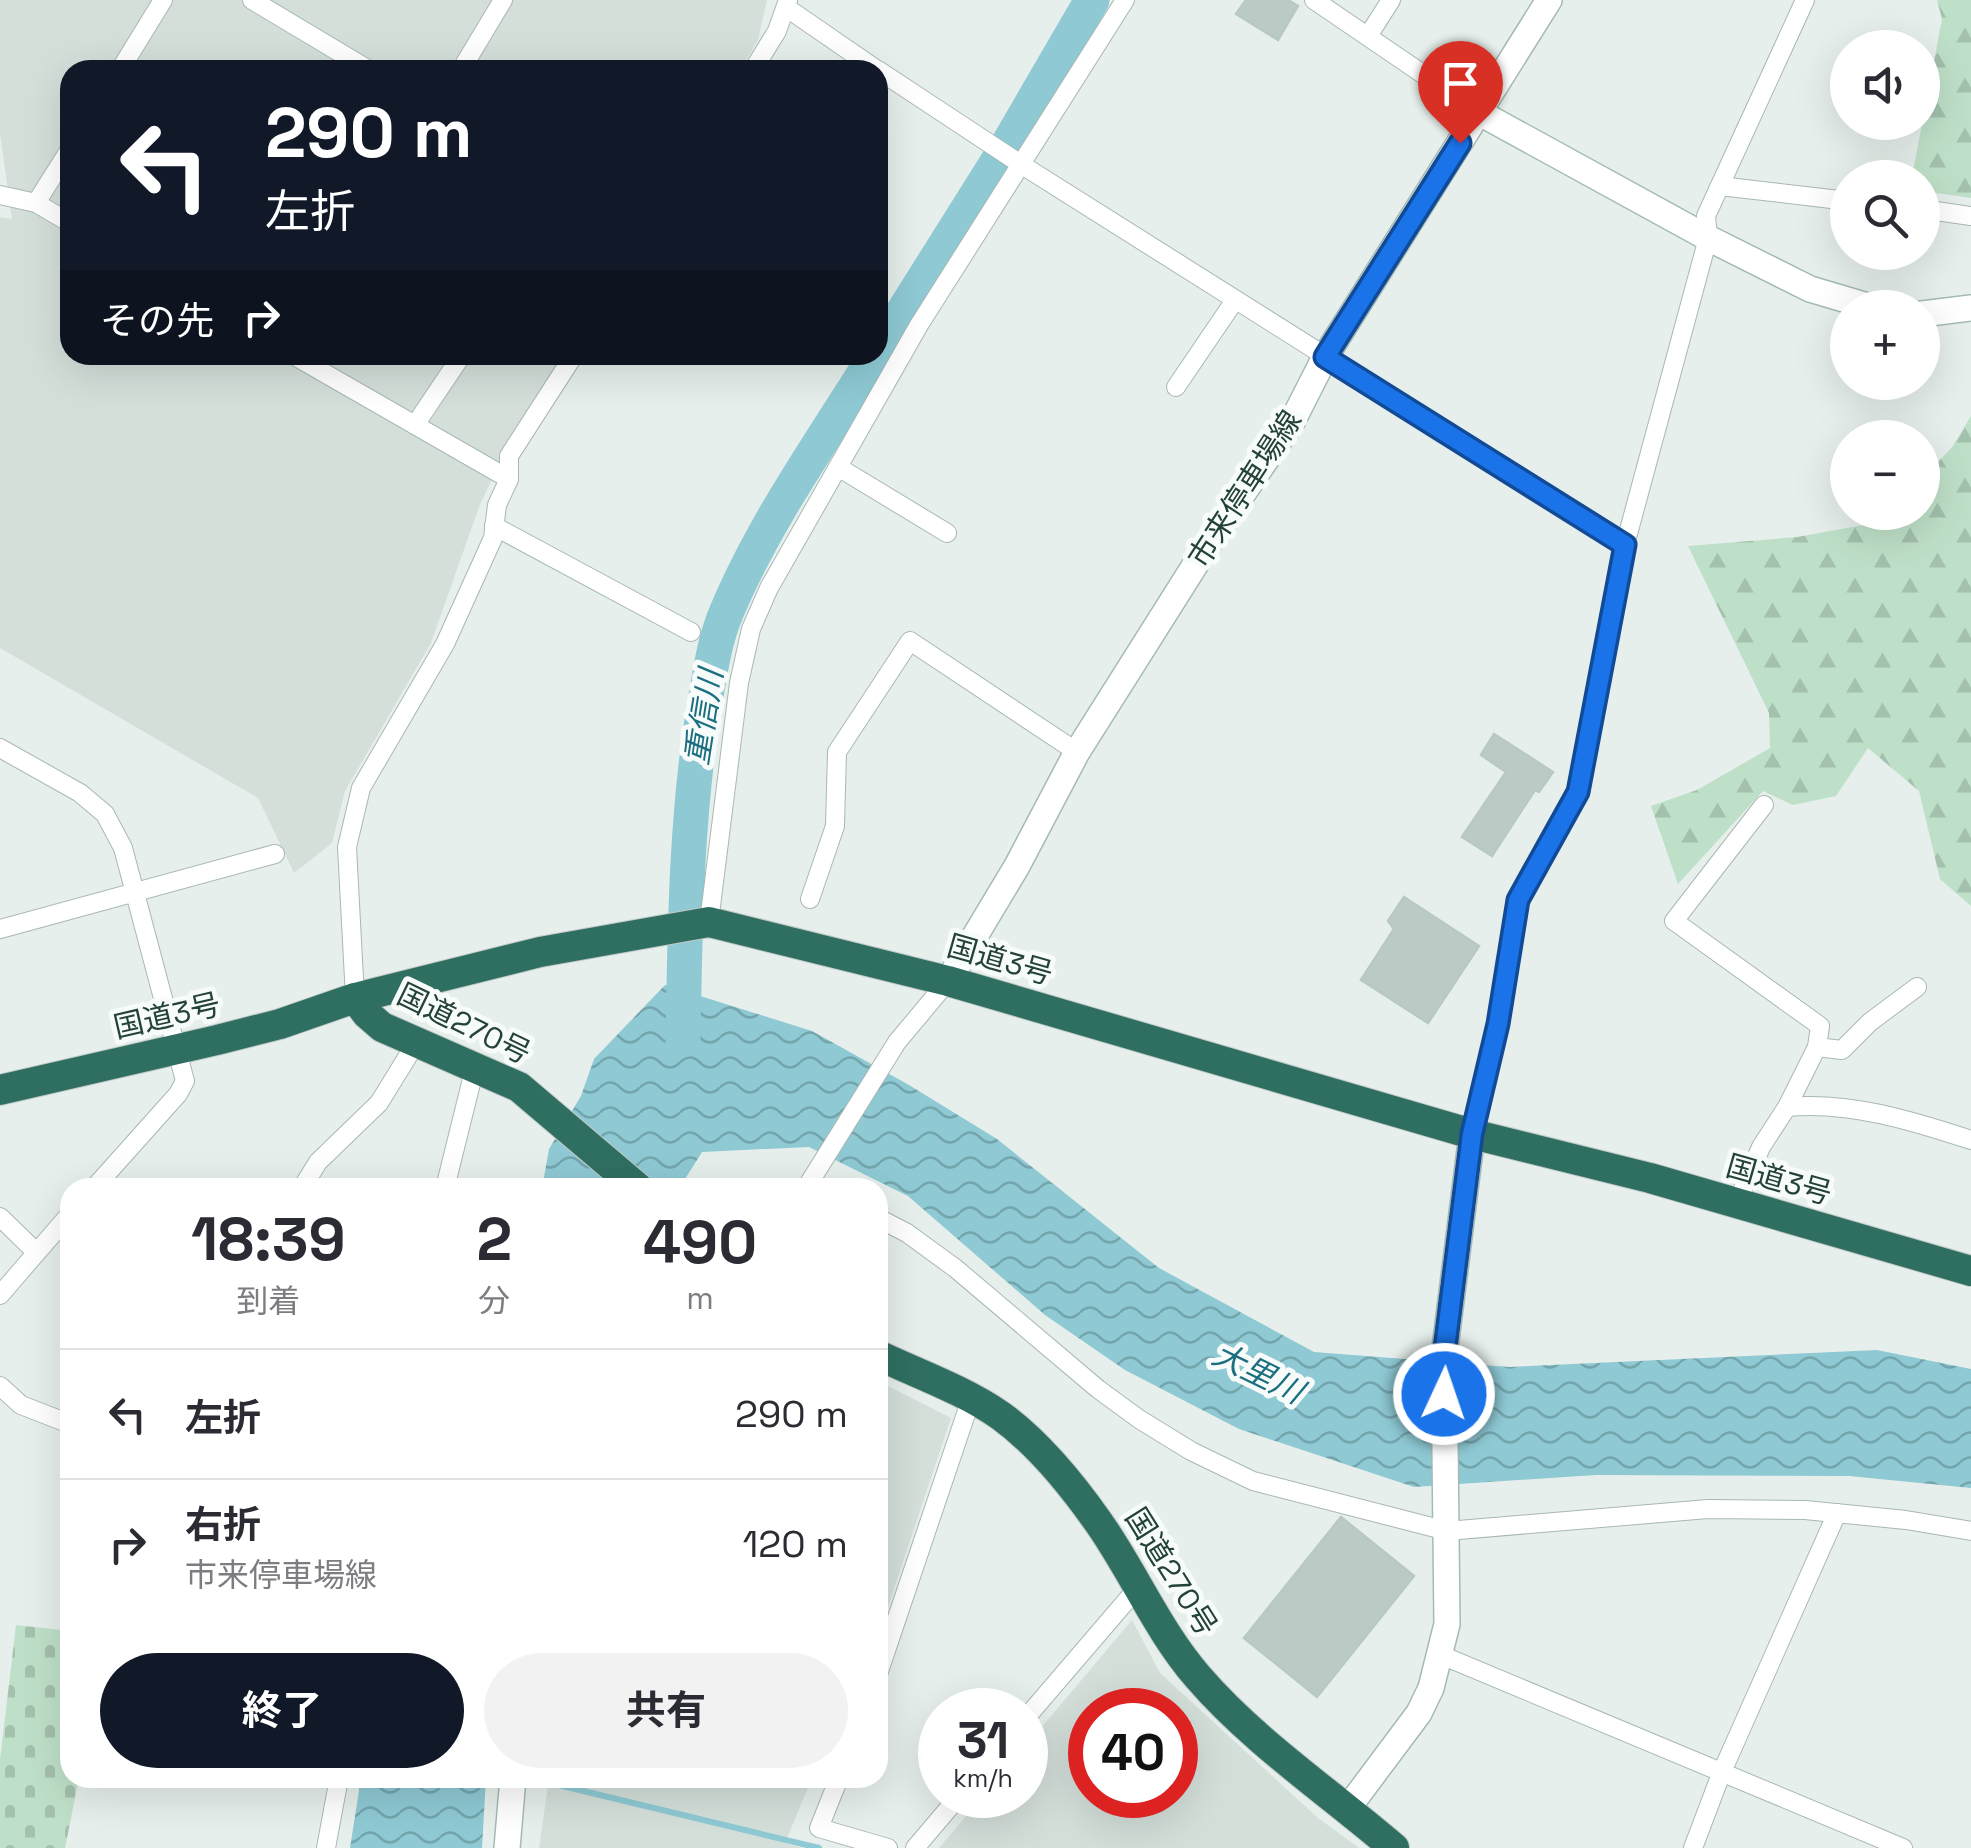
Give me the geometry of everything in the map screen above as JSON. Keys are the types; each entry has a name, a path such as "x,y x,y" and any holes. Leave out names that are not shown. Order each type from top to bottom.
{"highway":[{"name":"国道3号","path":"0,1090 280,1024 356,998 540,952 708,922 948,981 1472,1134 1650,1178 1971,1272"},
{"name":"国道270号","path":"356,998 374,1022 519,1088 627,1178"},
{"name":"国道270号","path":"888,1360 971,1398 1020,1433 1077,1494 1174,1646 1200,1679 1253,1730 1394,1848"}],"street":[{"path":"126,60 163,0"},
{"path":"252,0 351,60"},
{"path":"468,60 502,0"},
{"path":"708,922 731,728 751,629 769,588 918,325 1125,0"},
{"path":"1314,0 1480,112 1708,238 1810,289 1830,295"},
{"path":"1368,36 1391,0"},
{"name":"市来停車場線","path":"948,981 1017,866 1077,752 1210,542 1293,420 1325,357 1549,0"},
{"path":"1348,1808 1418,1713 1441,1656 1447,1624 1444,1356 1472,1134 1498,1024 1518,900 1578,792 1625,545 1708,238 1706,216 1805,0"},
{"path":"758,60 788,4 864,60"},
{"path":"888,77 1625,545"},
{"path":"36,203 60,164"},
{"path":"1720,186 1830,199"},
{"path":"0,194 36,203 60,217"},
{"path":"1940,212 1971,216"},
{"path":"1176,388 1235,300"},
{"path":"1940,312 1971,308"},
{"path":"312,365 509,479"},
{"path":"415,425 455,365"},
{"path":"356,998 347,847 362,788 444,644 493,538 497,506 509,479 509,456 568,365"},
{"path":"838,467 947,533"},
{"path":"494,526 692,632"},
{"path":"810,899 835,826 838,752 910,641 1077,752"},
{"path":"0,748 80,793 105,814 122,848 178,1050 185,1081 178,1094 103,1178"},
{"path":"1736,1205 1761,1147 1817,1047 1820,1026 1674,921 1764,806"},
{"path":"0,928 275,854"},
{"path":"814,1178 890,1053 948,981"},
{"path":"1817,1047 1842,1050 1870,1022 1917,986"},
{"path":"308,1178 318,1162 379,1103 416,1044"},
{"path":"447,1178 475,1067"},
{"path":"1786,1107 1812,1104 1890,1116 1971,1140"},
{"path":"0,1218 36,1252"},
{"path":"888,1224 923,1244 1098,1389 1191,1451 1253,1481 1446,1520 1708,1509 1837,1514 1971,1531"},
{"path":"0,1296 60,1225"},
{"path":"0,1386 21,1405 60,1420"},
{"path":"888,1644 971,1398"},
{"path":"1692,1848 1837,1514"},
{"path":"1048,1691 1139,1586"},
{"path":"1441,1656 1903,1848"},
{"path":"326,1848 337,1788"},
{"path":"507,1848 512,1788"},
{"path":"834,1788 819,1828 888,1848"},
{"path":"915,1848 940,1818"}],"shaded area":[{"path":"0,0 767,0 758,40 746,60 60,60 60,365 558,365 506,449 479,507 431,643 345,791 332,843 294,873 258,798 0,648 0,217 12,219 0,133"},
{"path":"888,1386 951,1418 888,1607"},
{"path":"1132,1620 1160,1673 1176,1688 1075,1688"},
{"path":"1068,1696 1068,1818 1198,1818 1198,1708 1318,1818 1359,1848 939,1848 964,1818 1048,1818 1048,1720"},
{"path":"548,1788 808,1788 785,1843 802,1848 539,1848"}],"green space":[{"path":"1937,0 1971,0 1971,198 1940,193 1940,160 1915,160 1919,140 1940,140 1942,19"},
{"path":"1971,416 1971,906 1940,879 1919,791 1868,748 1836,796 1793,805 1763,791 1678,884 1651,806 1697,790 1770,748 1769,713 1688,546 1836,530 1940,530 1940,460"},
{"path":"16,1625 60,1630 60,1788 77,1788 65,1848 0,1848 0,1760"}],"water":[{"name":"大里川","path":"665,985 812,1031 997,1139 1159,1268 1314,1352 1509,1367 1877,1350 1971,1369 1971,1488 1849,1476 1596,1475 1414,1487 1239,1429 1125,1370 1045,1315 908,1196 888,1186 888,1178 872,1178 809,1147 702,1152 686,1178 544,1178 549,1149 581,1096 594,1059"},
{"path":"359,1788 485,1788 482,1848 350,1848"}],"building":[{"path":"1246,0 1288,0 1298,6 1278,40 1236,14"},
{"path":"1494,734 1553,772 1539,792 1535,790 1492,856 1462,837 1506,772 1481,755"},
{"path":"1404,897 1479,946 1428,1023 1361,980 1394,929 1388,921"},
{"path":"1341,1517 1414,1576 1317,1697 1244,1638"}],"waterway":[{"name":"重信川","path":"888,336 1003,153 1092,0"},
{"name":"重信川","path":"683,1040 693,790 719,634 742,578 777,513 870,365"},
{"path":"571,1788 819,1848"}],"route":[{"path":"1444,1394 1444,1356 1472,1134 1498,1024 1518,900 1578,792 1625,545 1325,357 1460,143"}]}
